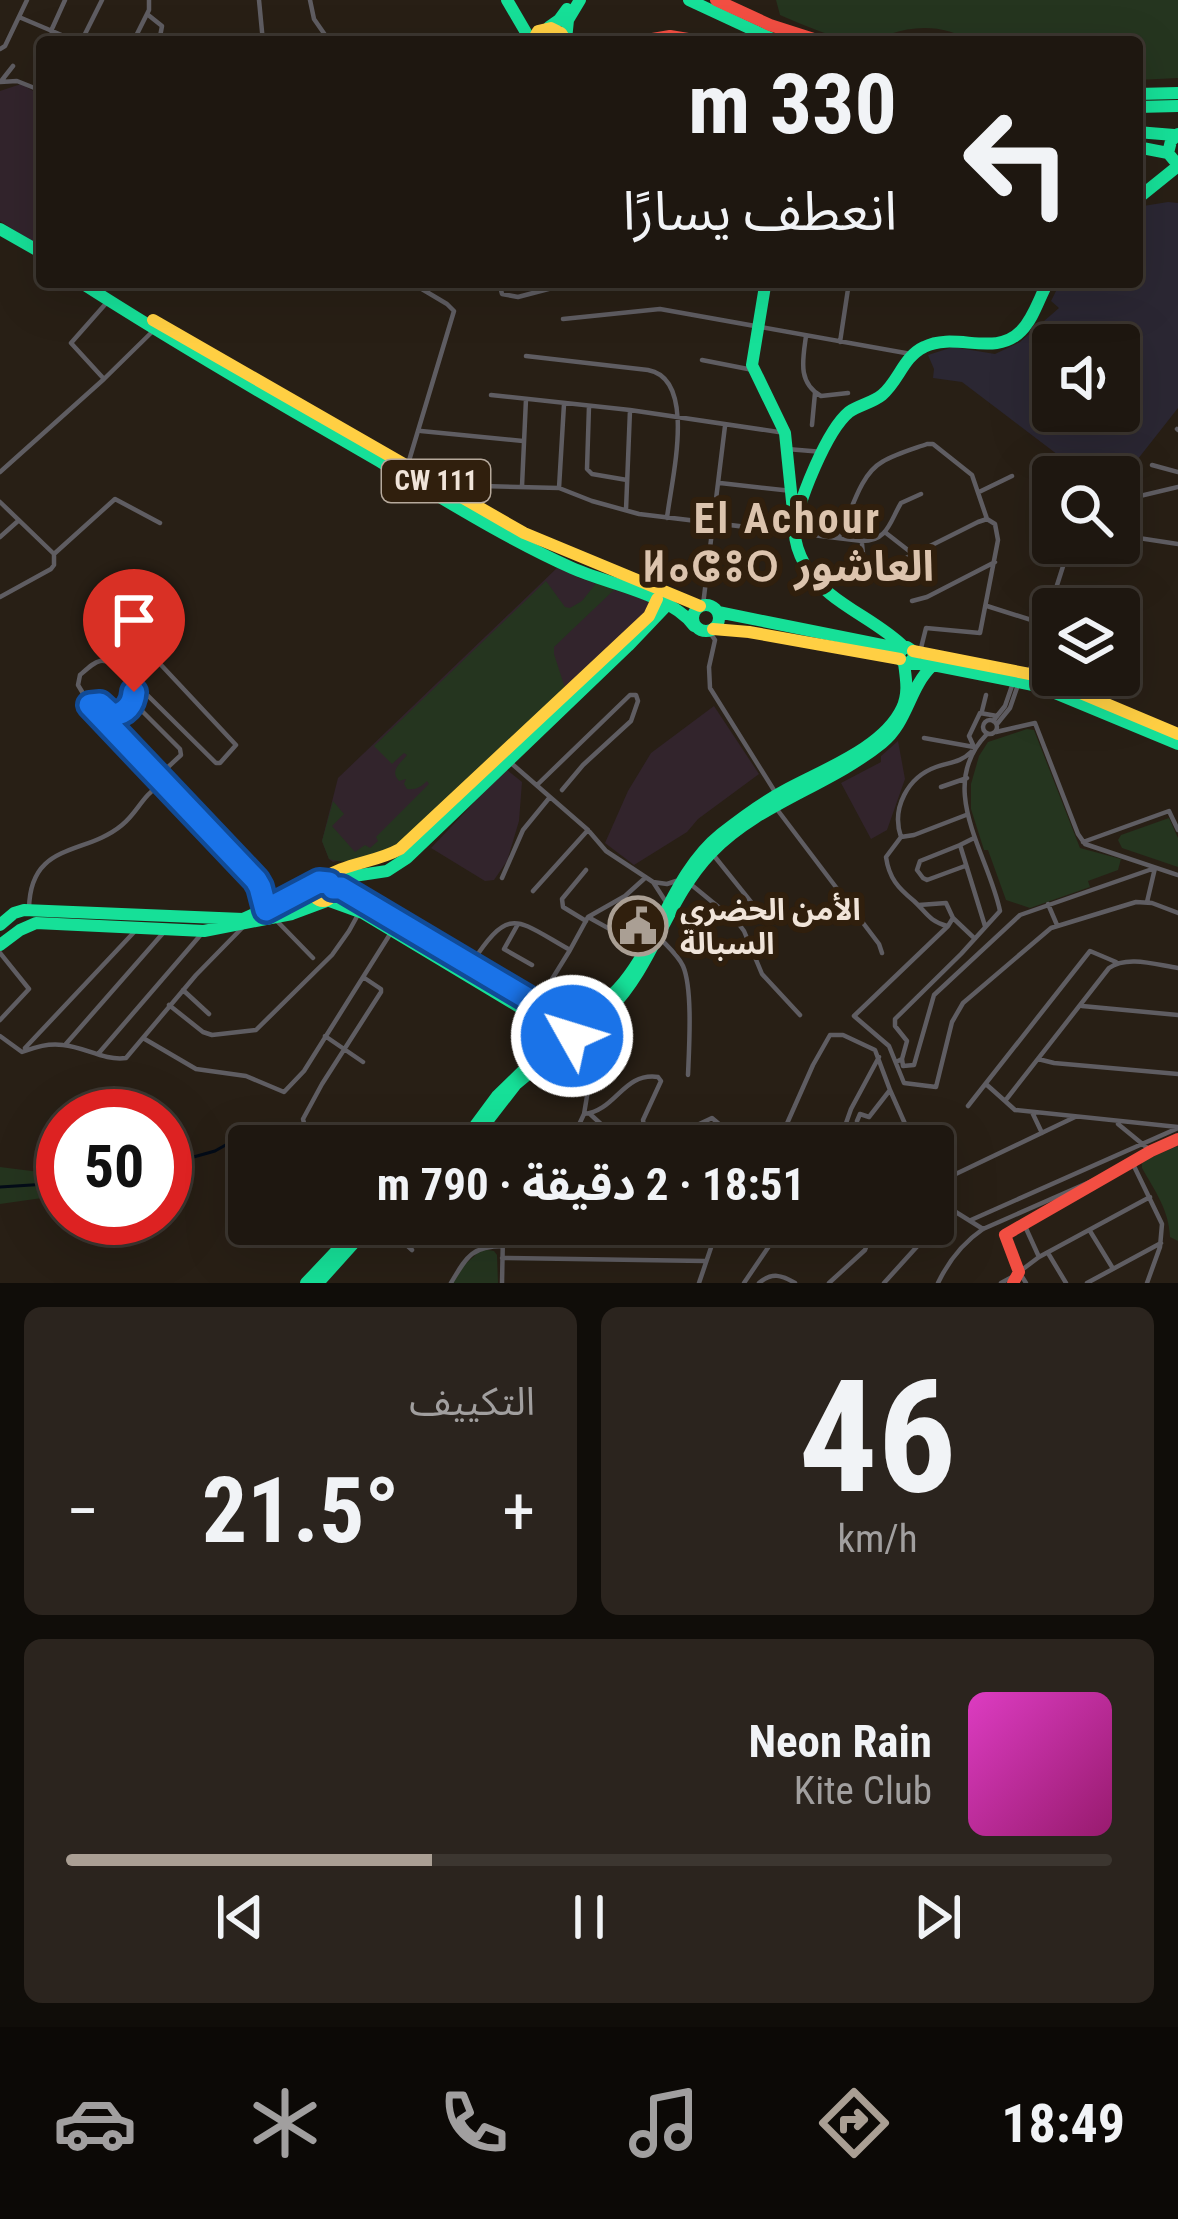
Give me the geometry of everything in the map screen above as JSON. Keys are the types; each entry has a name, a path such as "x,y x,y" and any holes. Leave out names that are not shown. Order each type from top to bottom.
{"main road":[{"path":"507,0 529,36"},
{"path":"689,0 766,36"},
{"path":"716,0 804,36"},
{"path":"535,36 573,6"},
{"path":"567,36 573,6"},
{"path":"519,19 563,36"},
{"path":"1143,94 1178,93"},
{"path":"1143,106 1178,106"},
{"path":"1143,132 1177,135"},
{"path":"1174,161 1169,144 1177,135"},
{"path":"1143,149 1174,161"},
{"path":"1143,194 1174,161"},
{"path":"3,233 36,253"},
{"path":"90,288 193,354 486,523 556,560 662,602 687,616 698,630 749,632 908,655 1021,678 1178,744"},
{"name":"CW 111","path":"100,288 524,533 702,605"},
{"path":"479,1125 508,1084 543,1050 548,1024 585,1016 605,1004 622,984 701,852 889,728 908,692 908,655 879,624 823,589 804,564 795,535 785,433 753,370 765,288"},
{"path":"795,535 825,452 846,416 880,397 911,354 942,340 985,345 1014,337 1028,323 1045,288"},
{"path":"326,891 347,877 394,868 662,602"},
{"path":"694,626 692,615 702,605 710,605 718,612 859,642 933,665 1059,682 1178,734"},
{"path":"711,630 718,622 718,612"},
{"path":"482,1125 516,1084 623,994 685,880 711,852 776,800 852,764 881,744 900,724 915,684 933,665"},
{"path":"2,918 204,932 341,888 562,1020 571,1027 567,1041"},
{"path":"326,891 534,1016 554,1046 567,1041"},
{"path":"2,918 14,913 27,922 248,921"},
{"path":"0,949 27,922"},
{"path":"1015,1279 1005,1235 1115,1173 1147,1147 1178,1139"},
{"path":"306,1283 342,1245"},
{"path":"318,1283 352,1245"}],"street":[{"path":"0,49 27,0"},
{"path":"51,31 65,0"},
{"path":"83,36 102,0"},
{"path":"136,36 149,0"},
{"path":"259,0 262,36"},
{"path":"310,0 314,19 326,36"},
{"path":"147,14 162,26 160,36"},
{"path":"19,17 64,36"},
{"path":"0,82 13,65"},
{"path":"0,82 36,88"},
{"path":"420,288 454,311 408,464 470,484 560,488 667,518 862,541 886,533 901,503 921,494"},
{"path":"500,288 502,294 518,297 552,288"},
{"path":"840,342 848,290"},
{"path":"104,379 71,343 109,300"},
{"path":"563,319 659,309 911,354"},
{"path":"0,472 155,328"},
{"path":"806,336 803,374 815,394 812,425"},
{"path":"526,356 659,372 674,388 679,418 667,518"},
{"path":"702,360 753,370"},
{"path":"815,394 848,393"},
{"path":"491,394 785,433"},
{"path":"522,486 526,399"},
{"path":"560,488 564,403"},
{"path":"589,406 587,469 627,480"},
{"path":"626,510 630,410"},
{"path":"702,605 724,425"},
{"path":"420,431 523,441"},
{"path":"838,536 878,463 933,444 972,476 987,519 999,531 979,635 926,628 908,655"},
{"path":"787,449 825,452"},
{"path":"0,451 10,462"},
{"path":"1152,465 1178,472"},
{"path":"979,493 1012,476"},
{"path":"718,483 792,491"},
{"path":"1140,496 1178,487"},
{"path":"54,554 115,499 160,523"},
{"path":"0,502 54,554 51,569 0,597"},
{"path":"862,541 863,554 874,573 987,519"},
{"path":"0,537 18,521"},
{"path":"886,533 913,554"},
{"path":"1140,538 1178,544"},
{"path":"912,602 994,562"},
{"path":"986,606 1032,620"},
{"path":"711,630 715,640 710,688 776,800 882,953"},
{"path":"121,669 132,655 148,651 236,748 216,763 110,661 102,660 80,675 78,686 90,705 256,880 267,909 313,958"},
{"path":"901,837 898,818 905,790 934,768 959,761 987,734 1032,652"},
{"path":"112,715 133,702 134,680"},
{"path":"537,785 636,694 631,722 562,790"},
{"path":"986,695 969,736 973,749 966,815 1000,910"},
{"path":"90,705 100,704 166,768 181,749 133,702"},
{"path":"982,711 996,723"},
{"path":"987,734 985,722 1035,723 1083,842 1178,875"},
{"path":"957,734 969,736"},
{"path":"924,739 973,749"},
{"path":"505,757 606,851 653,882 685,880 745,931 762,974 800,1016"},
{"path":"940,787 967,778"},
{"path":"27,922 35,878 54,856 117,829 162,784"},
{"path":"502,878 523,830 550,797"},
{"path":"1083,842 1169,811 1178,830"},
{"path":"948,926 936,923 904,895 888,871 886,857 901,837 966,815"},
{"path":"532,891 588,830"},
{"path":"1103,835 1105,851"},
{"path":"965,866 927,880 917,870 920,861 974,838"},
{"path":"960,845 986,926"},
{"path":"711,852 768,922"},
{"path":"1147,902 1155,868"},
{"path":"953,918 854,1016 889,1046 903,1066 914,1065 934,995 1020,915 1155,868"},
{"path":"586,870 562,899 563,907 644,948"},
{"path":"536,1005 587,919 645,878"},
{"path":"653,882 668,906"},
{"path":"1000,910 895,1019 907,1041 899,1061 904,1083 934,1088 952,1022 963,1003 1057,925 1136,902 1178,913"},
{"path":"919,905 946,903 953,918 974,937"},
{"path":"1048,904 1057,925"},
{"path":"22,1052 41,1045 65,1045 126,1058 248,921 267,909"},
{"path":"1000,910 1020,915"},
{"path":"170,1005 212,1035 256,1030 332,955 360,911"},
{"path":"518,924 504,949 532,965"},
{"path":"471,964 500,926 527,926 570,950"},
{"path":"22,1052 138,928"},
{"path":"65,1045 166,930"},
{"path":"143,1038 196,1069 246,1076 284,1092 304,1071 392,931"},
{"path":"98,1054 204,932"},
{"path":"658,936 683,966 686,978 688,1075"},
{"path":"0,949 29,988 0,1020"},
{"path":"968,1106 1090,951 1117,962 1178,968"},
{"path":"1005,1101 1117,962"},
{"path":"304,1125 322,1084 381,992 363,977"},
{"path":"183,990 209,1014"},
{"path":"1079,1006 1178,1015"},
{"path":"581,1125 587,1114 600,1017"},
{"path":"787,1125 830,1035 843,1035 875,1050 906,1125"},
{"path":"0,1036 22,1052"},
{"path":"325,1036 363,1062"},
{"path":"844,1125 878,1057"},
{"path":"1038,1059 1178,1074"},
{"path":"587,1114 597,1112 639,1077 658,1077 661,1081 644,1125"},
{"path":"986,1084 1015,1109 1178,1128"},
{"path":"857,1120 860,1114 869,1117 890,1090"},
{"path":"1032,1112 1042,1133"},
{"path":"587,1114 600,1125"},
{"path":"954,1175 1075,1117"},
{"path":"1113,1121 1147,1147"},
{"path":"971,1220 1147,1147 1178,1128"},
{"path":"1132,1162 1162,1224 1161,1243 1147,1283"},
{"path":"952,1283 939,1280 974,1235 1115,1173"},
{"path":"1015,1279 1040,1257 1150,1197"},
{"path":"954,1209 983,1229"},
{"path":"1023,1222 1040,1257"},
{"path":"1089,1230 1112,1268"},
{"path":"1087,1283 1161,1243"},
{"path":"407,1245 412,1250"},
{"path":"698,1283 710,1245"},
{"path":"744,1283 770,1245"},
{"path":"829,1283 868,1245"},
{"path":"884,1283 913,1245"},
{"path":"451,1283 482,1246 502,1246 502,1283"},
{"path":"1048,1253 1066,1283"},
{"path":"502,1258 705,1261"},
{"path":"759,1283 772,1275 793,1282"}],"shaded area":[{"path":"21,84 36,93 36,244 0,221 0,91"},
{"path":"1178,203 1178,408 1140,456 1059,456 962,382 933,378 928,355 953,347 995,354 1032,332 1032,432 1140,432 1140,324 1041,324 1059,308 1051,301 1060,288 1143,288 1143,206"},
{"path":"558,567 651,602 650,610 402,845 333,862 329,859 322,841 338,778"},
{"path":"714,706 759,774 687,832 634,865 605,843 628,791 651,753"},
{"path":"898,741 905,779 887,830 871,839 841,783 881,762 881,756"},
{"path":"506,769 522,782 519,821 507,861 494,880 485,881 431,848"}],"green space":[{"path":"776,0 1178,0 1178,78 1143,80 1143,36 960,36 922,28 887,36 835,36 780,15"},
{"path":"546,581 570,608 597,582 616,588 554,647 566,691 402,845 366,860 329,859 322,841 333,801 344,814 332,826 355,852 378,841 376,837 429,784 407,789 406,779 399,781 395,773 407,755 392,764 374,746"},
{"path":"1034,730 1080,848 1121,859 1118,870 1088,881 1090,887 1030,908 1006,900 971,809 971,784 988,742"},
{"path":"1169,818 1178,838 1178,867 1122,848 1121,835"},
{"path":"1178,1146 1178,1241 1170,1237 1164,1209 1142,1161"},
{"path":"0,1167 36,1172 36,1199 0,1204"},
{"path":"482,1249 497,1255 498,1283 453,1283 461,1268"}],"waterway":[{"path":"192,1157 228,1144"},
{"path":"0,1187 36,1185"}],"traffic: fast":[{"path":"507,0 528,36"},
{"path":"566,36 568,20 580,0"},
{"path":"689,0 766,36"},
{"path":"549,27 567,9"},
{"path":"1143,94 1178,93"},
{"path":"1143,107 1178,106"},
{"path":"1143,132 1174,135"},
{"path":"1178,134 1168,153 1178,165"},
{"path":"1143,148 1168,153"},
{"path":"1143,194 1178,166"},
{"path":"0,229 36,250"},
{"path":"90,288 498,531 572,568 655,598 694,626"},
{"path":"765,288 752,365 785,433 794,521"},
{"path":"904,647 825,590 805,565 795,529 808,484 840,421 882,395 917,351 936,343 987,344 1011,339 1029,320 1045,288"},
{"path":"332,886 347,877 387,871 407,858 668,604"},
{"path":"706,605 719,618 706,631 693,618 706,605"},
{"path":"718,612 902,649"},
{"path":"910,662 913,651 907,647 898,657 904,663 1038,686 1178,744"},
{"path":"565,1021 594,1009 617,990 636,966 681,882 721,834 774,797 865,747 893,723 906,697 904,663"},
{"path":"572,1036 606,1013 625,991 683,890 711,853 751,821 882,743 898,725 932,666"},
{"path":"0,925 24,910 243,919 315,886"},
{"path":"333,888 341,888 559,1019"},
{"path":"327,900 363,913 534,1016 545,1032"},
{"path":"0,945 36,923 204,931 292,914 327,901"},
{"path":"558,1019 568,1023 572,1033 568,1043 558,1047 548,1043 544,1033 548,1023 558,1019"},
{"path":"476,1125 547,1041"},
{"path":"484,1125 516,1084 562,1046"},
{"path":"306,1283 342,1245"},
{"path":"318,1283 352,1245"}],"traffic: slow":[{"path":"535,36 551,28 563,36"},
{"path":"153,320 524,533 700,606"},
{"path":"319,882 400,849 649,616 657,599"},
{"path":"713,629 900,659"},
{"path":"913,651 1040,676 1178,734"},
{"path":"323,881 333,891 323,901 313,891 323,881"}],"traffic: jam":[{"path":"716,0 804,36"},
{"path":"1013,1283 1019,1272 1005,1235 1178,1139"}],"place":[{"name":"الأمن الحضري السبالة","path":"638,926"}],"district":[{"name":"El Achour ⵍⴰⵛⵓⵔ العاشور","path":"788,542"}],"route":[{"path":"134,692 131,705 119,714 112,715 100,704 90,705 256,880 266,910 325,881 565,1021 572,1036"}]}
